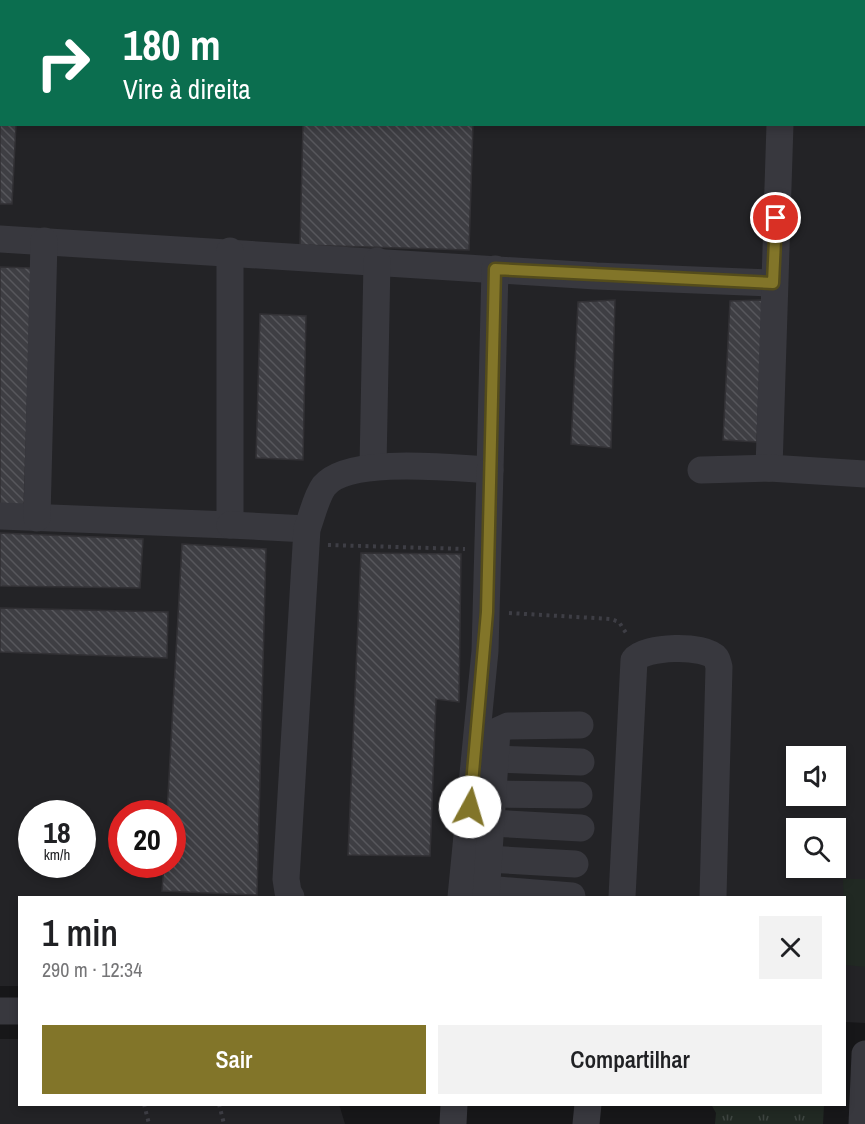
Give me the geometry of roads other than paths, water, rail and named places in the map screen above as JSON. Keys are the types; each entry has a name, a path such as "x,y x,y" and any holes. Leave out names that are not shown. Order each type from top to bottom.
{"street":[{"path":"770,468 773,283 780,126"},
{"path":"0,238 495,269 773,283"},
{"path":"37,518 44,241"},
{"path":"230,251 230,525"},
{"path":"373,466 377,261"},
{"path":"478,894 490,549 495,269"},
{"path":"290,896 286,879 307,537 323,487 336,476 373,466 490,470"},
{"path":"701,470 770,468 865,474"},
{"path":"0,516 230,525 307,537"},
{"path":"622,896 634,660 638,654 646,651 674,649 705,651 716,657 719,667 713,896"},
{"path":"478,894 488,859 497,731 508,726 580,725"},
{"path":"495,759 581,762"},
{"path":"492,794 579,795"},
{"path":"490,823 581,828"},
{"path":"488,859 575,864"},
{"path":"478,894 572,896"},
{"path":"0,1011 18,1011"},
{"path":"846,1049 865,1052 862,1124"},
{"path":"453,1124 454,1106"},
{"path":"586,1124 588,1106"}]}
